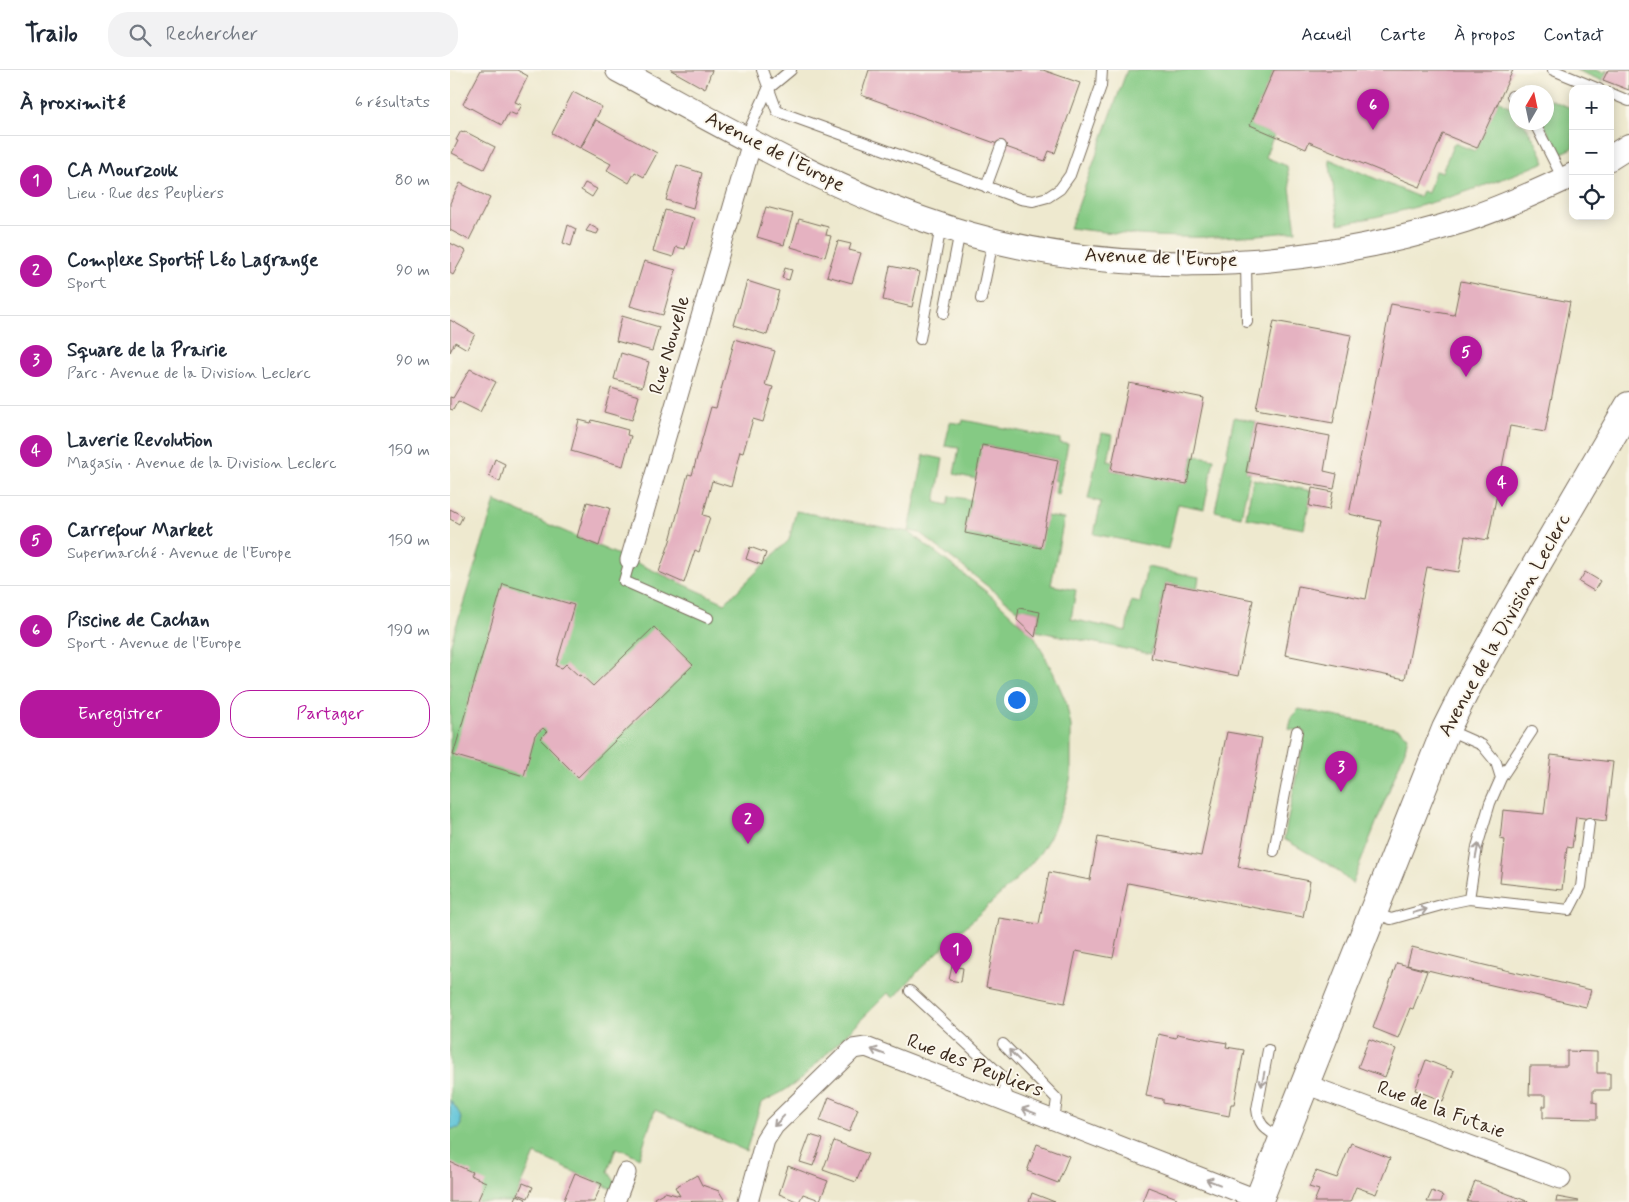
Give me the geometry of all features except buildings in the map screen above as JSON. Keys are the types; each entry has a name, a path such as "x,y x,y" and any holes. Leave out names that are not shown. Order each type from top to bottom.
{"main road":[{"name":"Avenue de la Division Leclerc","path":"1258,1201 1446,729 1490,646 1629,406"}],"street":[{"name":"Avenue de l'Europe","path":"621,72 820,178 866,198 950,229 993,241 1052,253 1131,262 1246,261 1303,256 1377,243 1465,220 1520,200 1568,178"},
{"name":"Rue Nouvelle","path":"630,560 749,140"},
{"path":"1614,155 1629,146"},
{"name":"Rue des Peupliers","path":"748,1202 765,1140 774,1126 853,1049 866,1047 1258,1201"},
{"name":"Rue de la Futaie","path":"1305,1084 1561,1179"},
{"path":"615,1202 626,1172"}],"lane":[{"path":"762,70 777,111 1021,200 1033,201 1048,197 1060,189 1070,175 1101,86 1102,70"},
{"path":"749,140 768,88 791,70"},
{"path":"1552,70 1589,85"},
{"path":"1614,95 1629,101"},
{"path":"1539,130 1568,178"},
{"path":"986,187 1001,146"},
{"path":"944,313 950,229"},
{"path":"920,339 950,229"},
{"path":"981,299 993,241"},
{"path":"1246,261 1248,322"},
{"path":"630,560 624,581 708,618"},
{"path":"1446,729 1482,745 1496,762 1501,778"},
{"path":"1274,851 1297,731"},
{"path":"1469,899 1477,847 1490,804 1501,778 1532,731"},
{"path":"1368,924 1469,899 1569,910 1581,887 1588,823"},
{"path":"910,991 1002,1076 1009,1102"},
{"path":"1003,1044 1057,1099 1054,1120"},
{"path":"1268,1050 1258,1117 1261,1125 1282,1140"}],"green space":[{"path":"1127,70 1274,70 1251,125 1274,135 1265,157 1287,166 1296,231 1240,236 1183,237 1126,234 1070,228"},
{"path":"1576,70 1596,70 1604,73 1608,70 1603,81"},
{"path":"1499,100 1509,107 1509,130 1528,130 1545,162 1495,182 1444,199 1392,213 1339,224 1329,159 1419,197 1422,191 1428,193 1435,171 1442,172 1454,143 1475,151"},
{"path":"1554,101 1569,107 1569,150 1560,154 1547,130 1554,130"},
{"path":"1234,417 1256,422 1246,472 1250,473 1241,517 1215,511"},
{"path":"963,420 1060,439 1060,443 1068,444 1058,495 1055,494 1057,481 1054,480 1058,460 983,445 976,479 954,474 959,448 945,446 950,422 962,424"},
{"path":"1102,433 1113,435 1108,461 1113,462 1111,470 1187,484 1193,455 1214,459 1204,509 1178,504 1168,549 1094,534 1101,502 1088,499"},
{"path":"924,455 943,459 935,502 948,505 950,496 972,500 965,533 1040,548 1047,516 1064,519 1051,585 1076,590 1071,619 1126,631 1131,601 1140,603 1147,567 1199,577 1197,589 1166,583 1151,654 1036,631 1040,612 1020,608 1019,611 920,533 909,531"},
{"path":"1253,479 1312,491 1304,529 1246,518"},
{"path":"495,501 725,603 789,540 796,511 909,532 988,593 1035,637 1066,702 1071,726 1071,776 1065,801 1051,835 1040,853 1021,875 920,969 894,998 888,993 799,1081 761,1103 746,1151 655,1110 639,1158 616,1148 608,1171 615,1182 612,1189 535,1154 514,1202 450,1202 450,646"},
{"path":"1299,709 1398,729 1408,736 1405,750 1352,884 1336,869 1284,839 1305,732 1289,729 1292,716"}],"water":[{"path":"450,1100 460,1117 460,1128 450,1129"}],"place":[{"name":"Piscine de Cachan","path":"1373,130"},
{"name":"Carrefour Market","path":"1466,377"},
{"name":"Laverie Revolution","path":"1502,507"},
{"name":"Square de la Prairie","path":"1341,792"},
{"name":"Complexe Sportif Léo Lagrange","path":"748,844"},
{"name":"CA Mourzouk","path":"956,974"}]}
